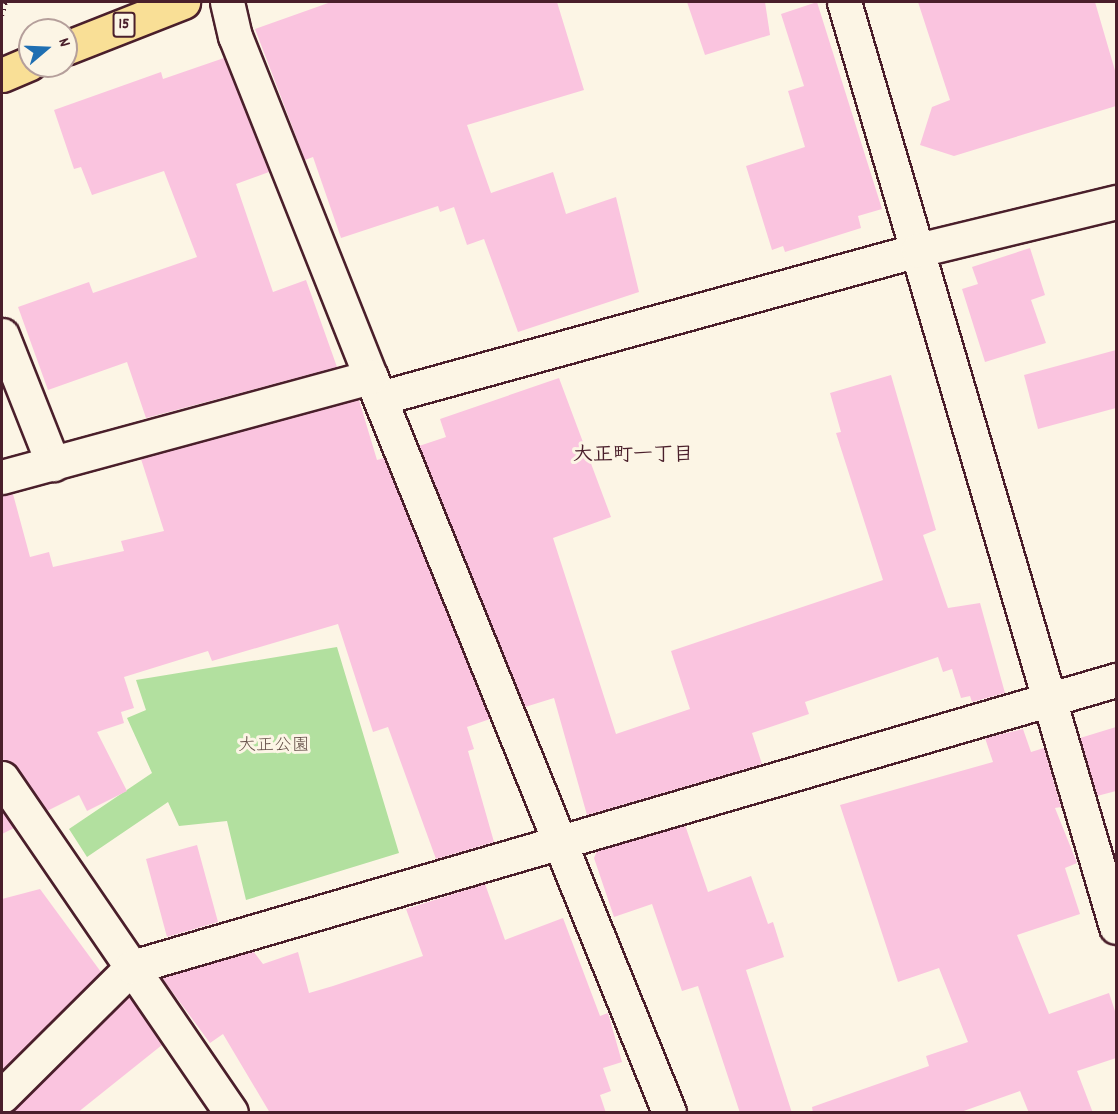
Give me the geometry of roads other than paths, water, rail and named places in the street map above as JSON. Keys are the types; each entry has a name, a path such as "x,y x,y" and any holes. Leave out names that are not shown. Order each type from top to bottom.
{"main road":[{"name":"15","path":"78,43 183,2"},
{"path":"2,75 18,68"}],"street":[{"path":"226,2 235,36 669,1113"},
{"path":"844,2 1051,697 1116,927"},
{"path":"2,477 376,388 1116,202"},
{"path":"2,335 53,464"},
{"path":"2,1096 132,968 1051,697 1116,680"},
{"path":"2,778 231,1113"}],"district":[{"name":"大正町一丁目","path":"633,456"}],"park label":[{"name":"大正公園","path":"274,747"}]}
